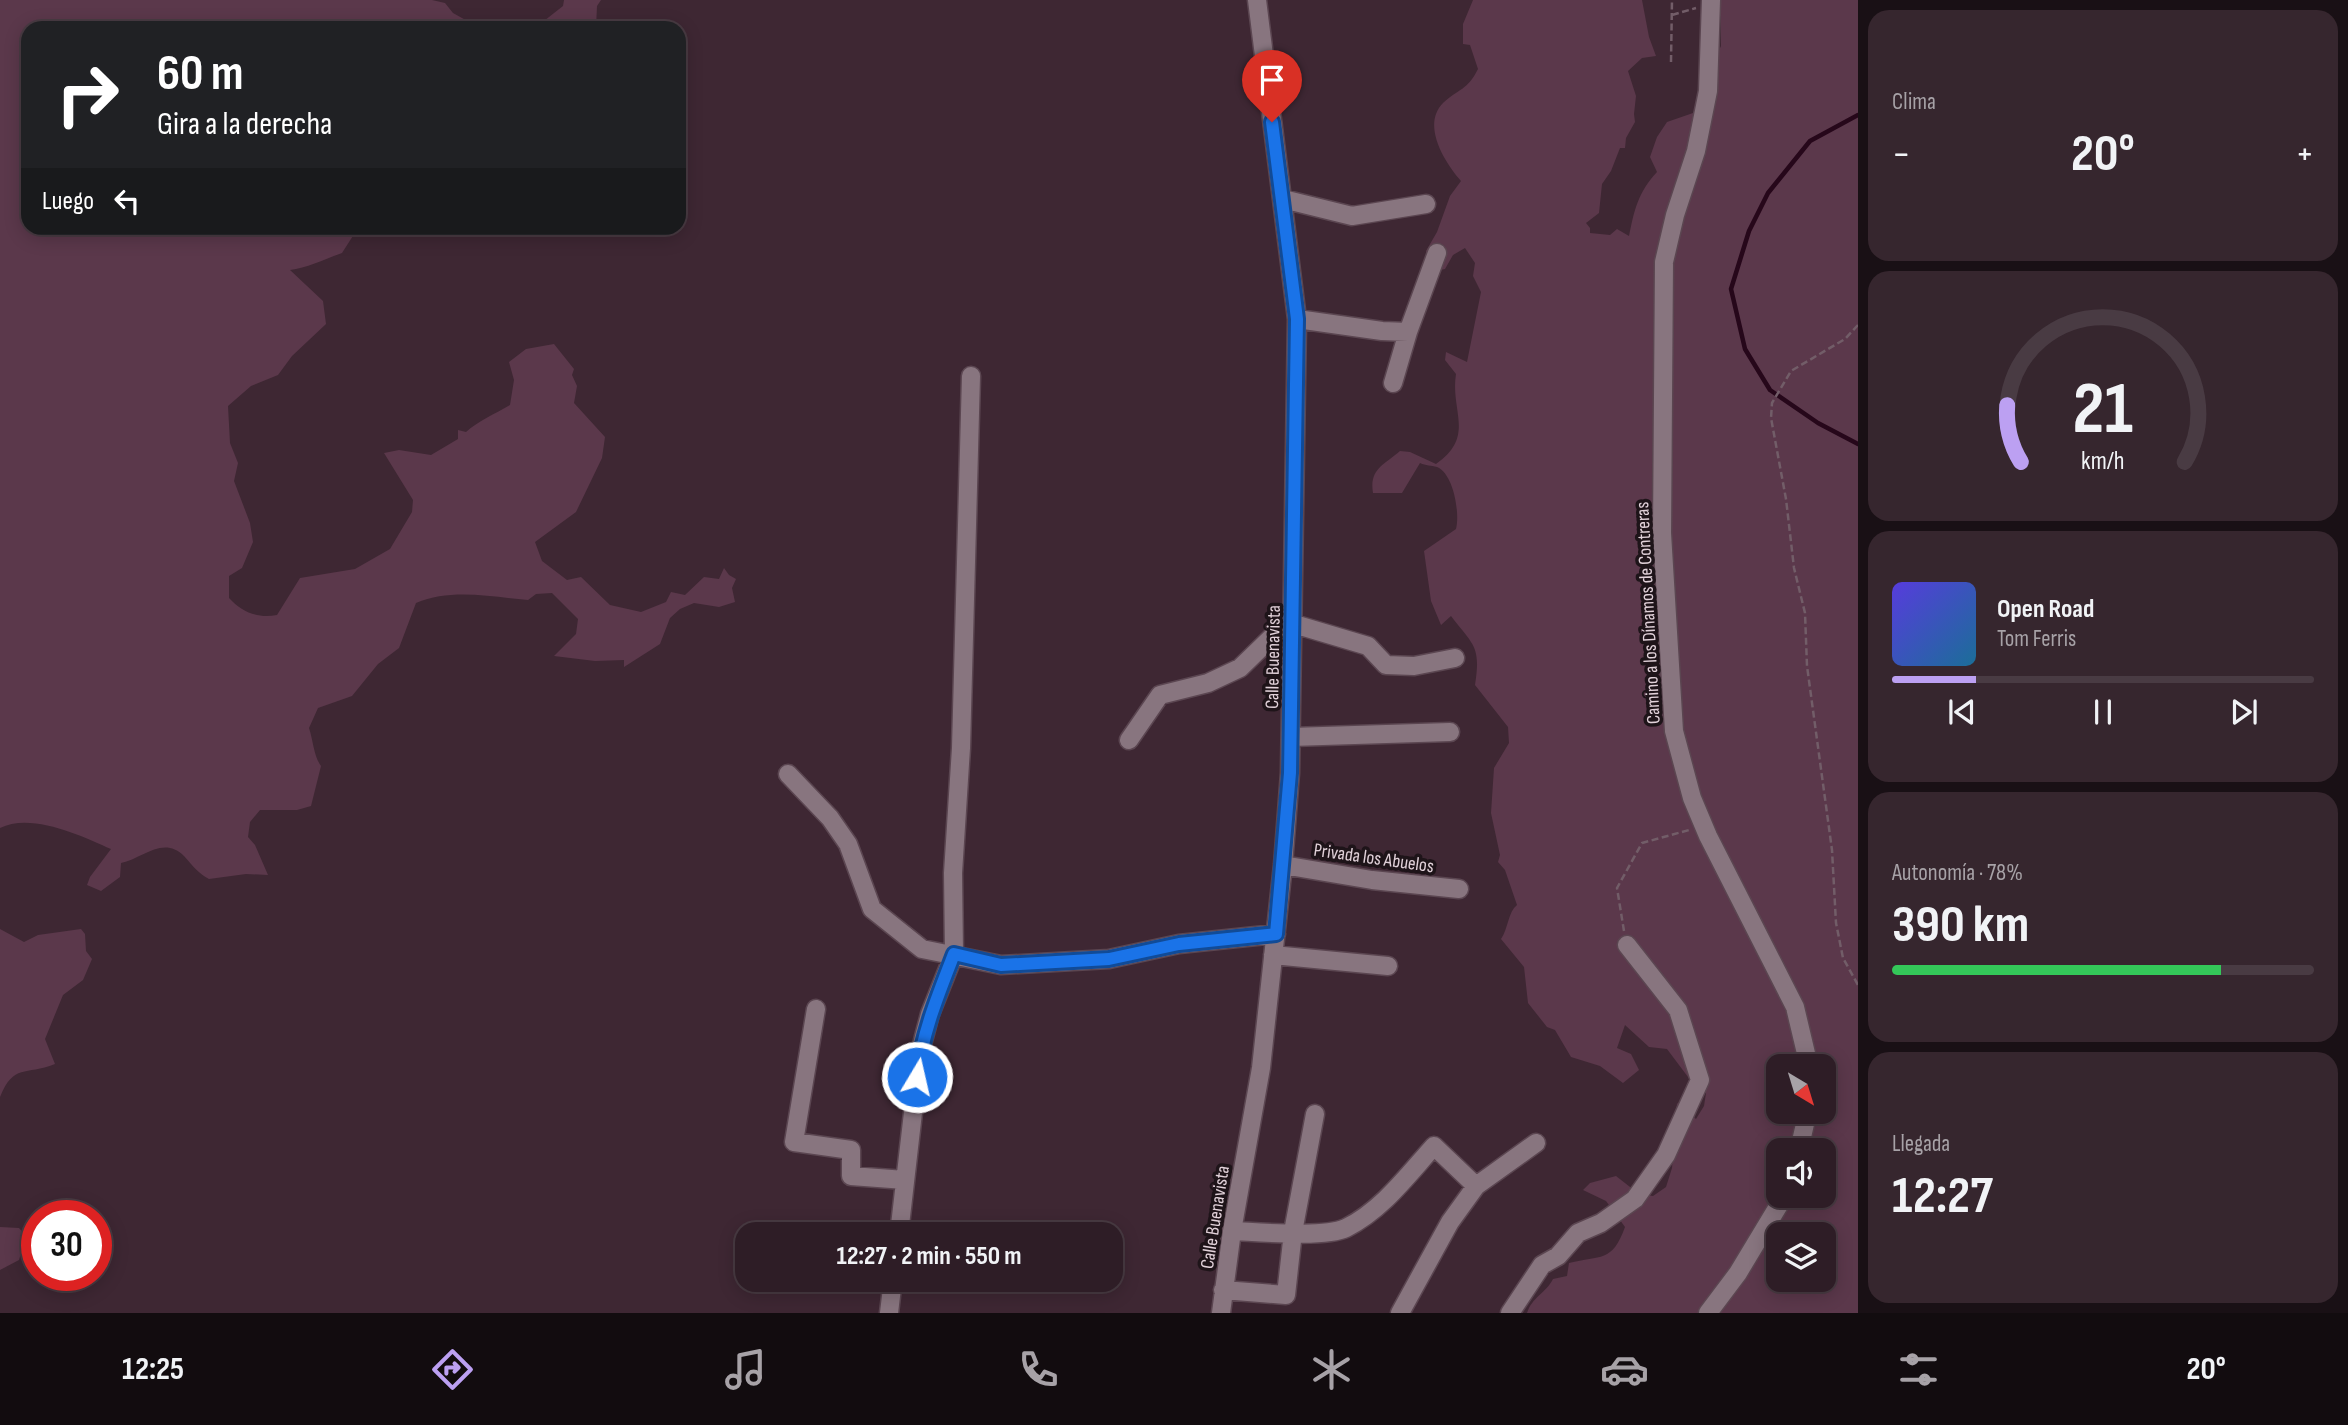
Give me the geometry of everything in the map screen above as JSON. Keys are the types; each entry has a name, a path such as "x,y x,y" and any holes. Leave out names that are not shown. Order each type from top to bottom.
{"street":[{"name":"Calle Buenavista","path":"1221,1313 1232,1231 1261,1068 1283,866 1291,737 1297,319 1257,0"},
{"name":"Camino a los Dínamos de Contreras","path":"1711,1 1708,91 1696,151 1675,215 1664,262 1662,533 1674,732 1692,798 1794,1007 1806,1054"},
{"path":"1283,200 1352,216 1426,204"},
{"path":"1393,383 1408,332 1437,253"},
{"path":"1297,319 1408,332"},
{"path":"900,1222 920,1052 930,1014 954,954 953,873 961,748 971,376"},
{"path":"1129,740 1160,695 1208,683 1240,668 1275,634 1294,624 1368,646 1386,665 1414,666 1455,658"},
{"path":"1291,737 1450,732"},
{"path":"788,774 830,818 848,844 872,909 922,949 1001,965 1109,959 1179,944 1276,934"},
{"name":"Privada los Abuelos","path":"1283,866 1372,880 1459,889"},
{"path":"1510,1313 1542,1265 1558,1256 1578,1233 1601,1223 1635,1199 1667,1155 1700,1080 1678,1010 1627,945"},
{"path":"1273,955 1388,966"},
{"path":"816,1009 794,1142 851,1150 851,1176 905,1180"},
{"path":"1223,1290 1286,1295 1293,1231 1315,1114"},
{"path":"1399,1313 1450,1222 1476,1186 1536,1143"},
{"path":"1232,1231 1315,1233 1344,1229 1385,1201 1434,1146 1476,1186"},
{"path":"1707,1313 1738,1273 1777,1208"},
{"path":"889,1313 891,1292"}],"path":[{"path":"1671,62 1672,0"},
{"path":"1672,16 1711,1"},
{"path":"1858,325 1845,339 1791,371 1772,404 1771,418 1786,499 1794,568 1805,613 1807,666 1832,850 1836,923 1843,958 1858,985"},
{"path":"1627,945 1617,888 1642,843 1704,825"}],"shaded area":[{"path":"0,0 432,0 445,3 453,13 467,21 21,21 21,235 354,235 342,253 290,270 323,301 326,324 292,356 278,375 251,386 228,406 230,443 238,463 234,481 250,523 253,542 242,568 229,576 229,598 245,611 257,615 277,615 300,578 355,569 390,549 412,512 413,500 384,453 399,450 431,455 458,439 458,430 466,432 510,405 514,380 509,362 526,349 554,344 574,369 572,375 577,386 574,403 605,437 602,458 576,512 535,542 542,561 567,580 581,577 610,605 641,612 666,602 671,592 685,595 704,577 719,579 724,568 736,579 732,588 735,602 719,607 694,603 680,609 670,618 660,644 624,667 624,660 595,661 554,656 576,634 578,619 552,593 536,594 528,600 457,595 429,598 416,603 399,648 378,664 352,696 318,708 309,728 321,766 311,806 297,810 260,810 250,822 248,837 255,845 268,875 246,874 209,879 176,850 160,848 121,863 120,877 101,891 87,885 111,849 71,832 41,824 12,824 0,828"},
{"path":"564,0 601,0 597,6 596,21 544,21 563,6"},
{"path":"1473,0 1642,0 1649,37 1656,56 1642,58 1628,71 1636,96 1635,122 1626,138 1625,148 1620,148 1611,171 1602,184 1599,213 1586,223 1590,233 1610,235 1617,229 1629,236 1638,202 1645,187 1657,172 1650,157 1657,137 1667,122 1693,113 1708,100 1711,67 1721,46 1721,0 1858,0 1858,1313 1527,1313 1532,1303 1553,1279 1567,1276 1569,1263 1604,1255 1615,1247 1620,1239 1625,1227 1606,1201 1583,1190 1590,1183 1616,1176 1639,1194 1653,1196 1666,1187 1672,1168 1677,1103 1696,1119 1704,1106 1706,1093 1691,1081 1667,1049 1649,1047 1625,1025 1617,1048 1631,1054 1639,1070 1623,1083 1600,1066 1571,1057 1555,1030 1547,1027 1528,1003 1524,967 1501,939 1517,905 1505,870 1498,862 1500,855 1491,813 1494,768 1509,743 1508,727 1475,685 1477,662 1474,647 1451,616 1441,625 1431,601 1424,551 1456,529 1457,514 1452,486 1443,471 1420,463 1402,493 1373,493 1373,478 1376,473 1400,451 1410,452 1436,464 1448,454 1458,433 1456,374 1445,360 1446,352 1467,362 1481,292 1473,276 1475,263 1465,248 1453,255 1445,269 1431,272 1426,251 1437,232 1450,196 1461,181 1442,154 1434,122 1443,103 1466,85 1478,69 1470,45 1463,44 1463,24"},
{"path":"0,929 24,942 38,935 81,929 85,934 86,951 92,959 83,980 63,995 45,1039 55,1064 16,1075 10,1079 0,1097"},
{"path":"0,1227 19,1228 19,1260 0,1270"}],"waterway":[{"path":"1858,115 1810,141 1768,193 1749,231 1731,289 1745,349 1770,390 1818,423 1858,444"}],"route":[{"path":"917,1077 920,1052 930,1014 954,954 1001,965 1109,959 1179,944 1276,934 1290,773 1297,319 1272,122"}]}
